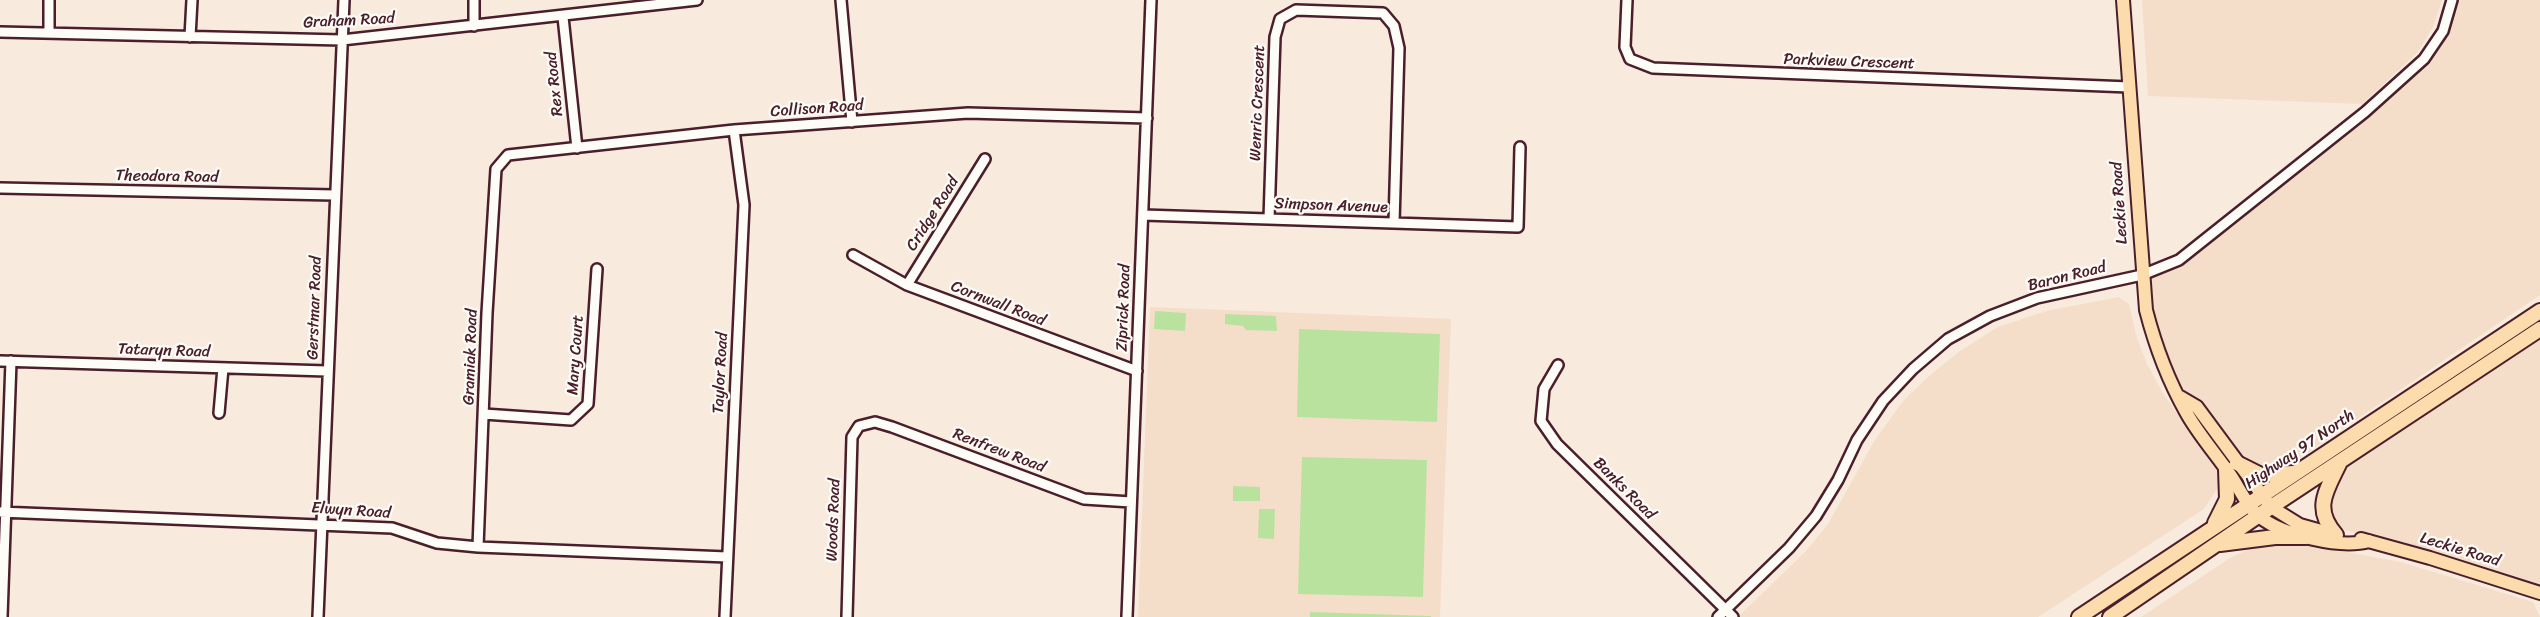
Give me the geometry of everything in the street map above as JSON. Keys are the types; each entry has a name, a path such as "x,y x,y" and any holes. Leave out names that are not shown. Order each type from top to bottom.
{"highway":[{"name":"Highway 97 North","path":"2079,617 2540,310"},
{"name":"Highway 97 North","path":"2110,617 2341,460 2540,329"},
{"path":"2336,535 2326,524 2324,500 2341,460"},
{"path":"2212,527 2227,499 2232,466 2261,475 2295,472"},
{"path":"2218,544 2275,537 2306,537"}],"main road":[{"name":"Leckie Road","path":"2123,0 2142,275 2146,310 2154,342 2180,397 2197,407 2232,466 2249,503 2259,516 2306,537 2356,544 2369,541"},
{"name":"Leckie Road","path":"2232,466 2271,507 2300,525 2322,533 2369,541 2430,558 2540,593"}],"street":[{"path":"49,0 49,32"},
{"path":"190,37 192,0"},
{"name":"Gerstmar Road","path":"318,617 344,0"},
{"path":"474,0 474,26"},
{"name":"Graham Road","path":"0,32 342,40 563,17 697,0"},
{"path":"840,0 852,122"},
{"name":"Ziprick Road","path":"1127,617 1152,0"},
{"name":"Parkview Crescent","path":"1627,0 1625,47 1630,59 1653,68 2129,87"},
{"name":"Baron Road","path":"1721,613 1789,548 1816,516 1838,480 1857,440 1883,401 1913,369 1948,339 1990,316 2037,298 2142,275 2179,260 2385,94 2424,59 2443,31 2452,0"},
{"name":"Wenric Crescent","path":"1269,219 1275,37 1281,19 1296,10 1383,13 1394,26 1399,48 1394,223"},
{"name":"Rex Road","path":"563,17 577,148"},
{"name":"Collison Road","path":"496,169 508,155 734,130 968,113 1147,118"},
{"name":"Taylor Road","path":"725,617 744,205 734,130"},
{"name":"Simpson Avenue","path":"1143,215 1518,227 1520,147"},
{"name":"Cridge Road","path":"906,285 985,159"},
{"name":"Gramiak Road","path":"478,547 496,169"},
{"name":"Theodora Road","path":"0,188 334,195"},
{"name":"Cornwall Road","path":"853,255 906,285 1137,371"},
{"name":"Mary Court","path":"484,414 572,420 588,404 597,269"},
{"name":"Tataryn Road","path":"0,361 327,371"},
{"path":"2,617 3,512 10,361"},
{"name":"Banks Road","path":"1558,365 1544,389 1541,421 1557,444 1721,613 1733,617"},
{"path":"219,413 223,368"},
{"name":"Renfrew Road","path":"859,426 875,422 884,424 1083,499 1131,502"},
{"name":"Woods Road","path":"847,617 852,437 859,426"},
{"name":"Elwyn Road","path":"3,512 392,528 437,543 478,547 727,557"}],"shaded area":[{"path":"2142,0 2442,0 2433,27 2418,52 2362,104 2148,96"},
{"path":"2460,0 2540,0 2540,295 2285,468 2264,470 2240,457 2188,398 2174,376 2158,336 2150,305 2148,279 2186,263 2429,64 2446,35"},
{"path":"2119,297 2129,304 2137,338 2147,364 2163,393 2218,473 2219,486 2204,509 2038,617 1738,617 1806,551 1828,524 1875,440 1903,401 1929,376 1960,351 1998,327 2046,311"},
{"path":"1150,307 1451,319 1440,617 1138,617"},
{"path":"2540,340 2540,587 2338,528 2329,517 2330,500 2346,462"},
{"path":"2277,543 2302,544 2401,562 2533,602 2540,617 2141,617 2230,558 2255,546"}],"green space":[{"path":"1155,311 1186,313 1185,331 1154,329"},
{"path":"1225,314 1276,316 1277,331 1246,330 1243,326 1225,324"},
{"path":"1299,329 1440,334 1437,422 1297,417"},
{"path":"1302,457 1427,460 1423,597 1298,594"},
{"path":"1233,486 1260,487 1260,501 1233,501"},
{"path":"1259,509 1275,509 1274,539 1258,538"},
{"path":"1310,612 1431,616 1431,617 1310,617"}]}
